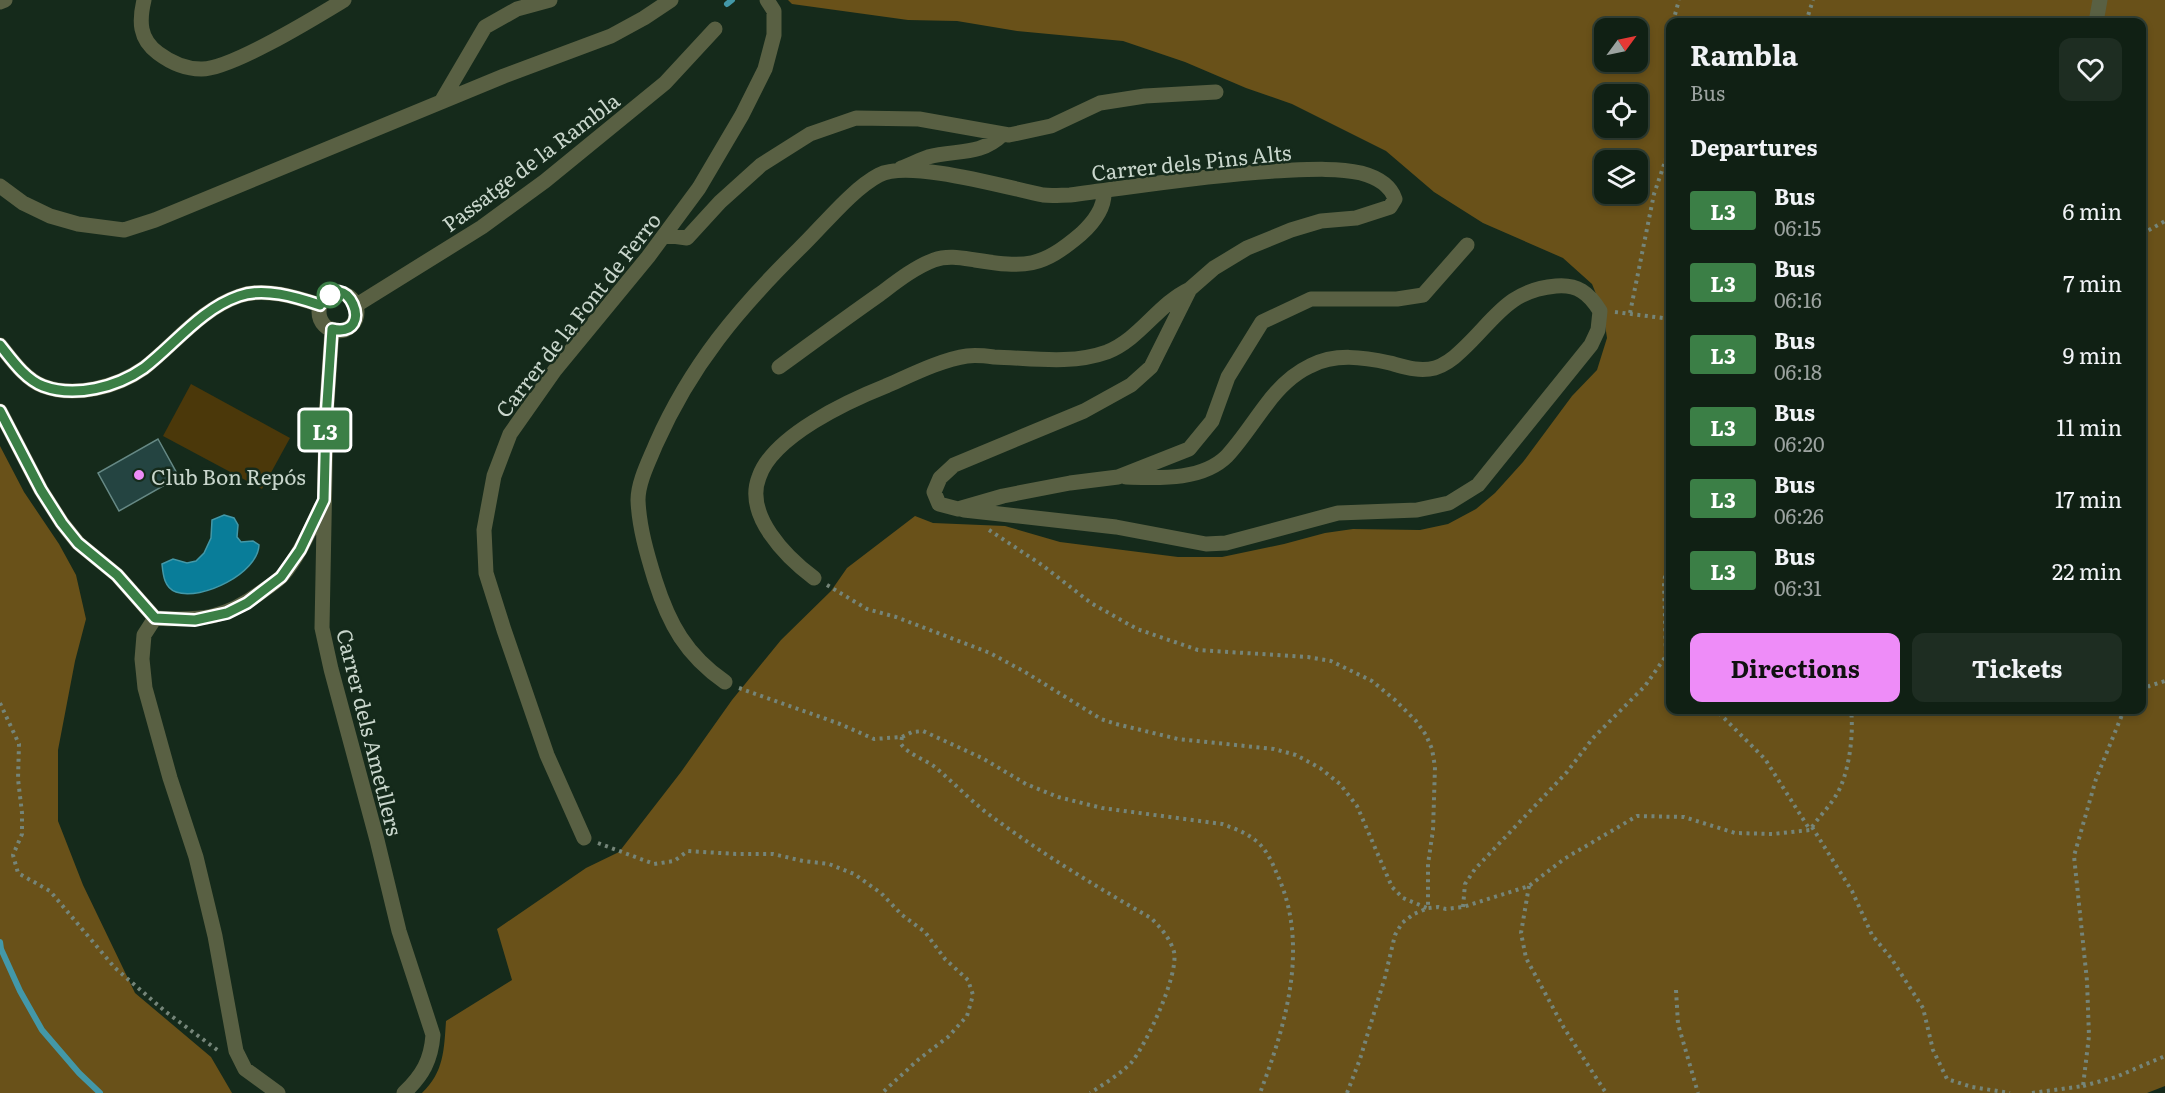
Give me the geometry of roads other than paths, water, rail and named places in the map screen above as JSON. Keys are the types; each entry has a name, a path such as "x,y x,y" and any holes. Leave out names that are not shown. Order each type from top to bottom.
{"street":[{"path":"0,2 5,0"},
{"path":"144,0 140,18 143,36 155,51 170,62 201,69 219,67 344,0"},
{"path":"441,102 485,27 517,9 550,0"},
{"path":"0,186 50,216 78,224 124,230 155,220 441,102 611,36 671,0"},
{"name":"Carrer de la Font de Ferro","path":"584,838 547,755 486,573 484,530 494,476 510,434 555,370 699,188 742,115 765,69 774,35 774,11 767,0"},
{"path":"2097,18 2100,0"},
{"name":"Passatge de la Rambla","path":"356,306 482,227 545,181 665,83 715,29"},
{"path":"664,235 687,238 720,202 761,165 810,134 856,118 919,119 1009,135 1051,126 1100,103 1145,96 1216,92"},
{"path":"725,682 710,671 684,645 663,604 646,551 638,499 645,469 663,428 693,373 726,326 758,289 859,190 880,175 928,157 973,151 993,144 1003,134"},
{"name":"Carrer dels Pins Alts","path":"896,170 962,177 1046,195 1070,195 1222,175 1324,170 1360,173 1381,180 1392,190 1395,199 1390,207 1356,218 1321,221 1291,230 1247,248 1214,268 1190,289 1151,367 1131,384 1084,411 954,465 940,478 934,492 939,504 958,509"},
{"path":"779,367 891,286 935,260 954,257 1009,266 1025,265 1048,257 1065,247 1085,230 1098,214 1104,199 1104,191"},
{"path":"1118,477 1189,449 1212,421 1228,377 1262,322 1311,299 1397,298 1423,295 1467,244"},
{"path":"1568,285 1584,290 1600,310 1598,330 1591,345 1478,485 1449,503 1417,510 1338,513 1226,543 1206,544 1116,527 958,509 1003,496 1070,483 1118,477 1161,478 1190,474 1209,468 1226,457 1271,399 1289,380 1310,366 1334,358 1357,357 1419,370 1437,368 1455,356 1505,305 1524,294 1541,288 1568,285"},
{"path":"814,578 793,563 774,540 761,517 756,496 758,477 768,461 787,441 825,415 863,395 913,374 967,356 1053,360 1085,358 1109,351 1130,338 1174,296 1190,289"},
{"path":"0,345 21,370 42,386 66,391 90,390 120,382 144,368 212,311 239,296 260,292 292,297 320,305"},
{"path":"338,293 349,297 356,306 355,318 348,327 332,329 322,322 320,317 320,305 327,296 338,293"},
{"name":"Carrer dels Ametllers","path":"332,329 326,418 322,628 399,931 433,1035 432,1052 426,1068 404,1093"},
{"path":"0,411 41,490 62,523 78,543 117,575 155,618 195,620 227,613 247,603 281,577 300,550 324,500"},
{"path":"155,618 144,635 142,658 146,688 170,778 196,857 215,936 236,1051 245,1069 278,1093"}],"water":[{"path":"224,515 234,518 238,525 237,537 241,542 253,541 259,545 256,555 239,575 213,588 187,594 172,590 165,580 162,564 173,559 187,563 196,561 204,553 211,538 212,520"}],"waterway":[{"path":"727,4 732,0"},
{"path":"0,942 20,991 42,1030 79,1073 100,1093"}],"place":[{"name":"Club Bon Repós","path":"139,475"}]}
